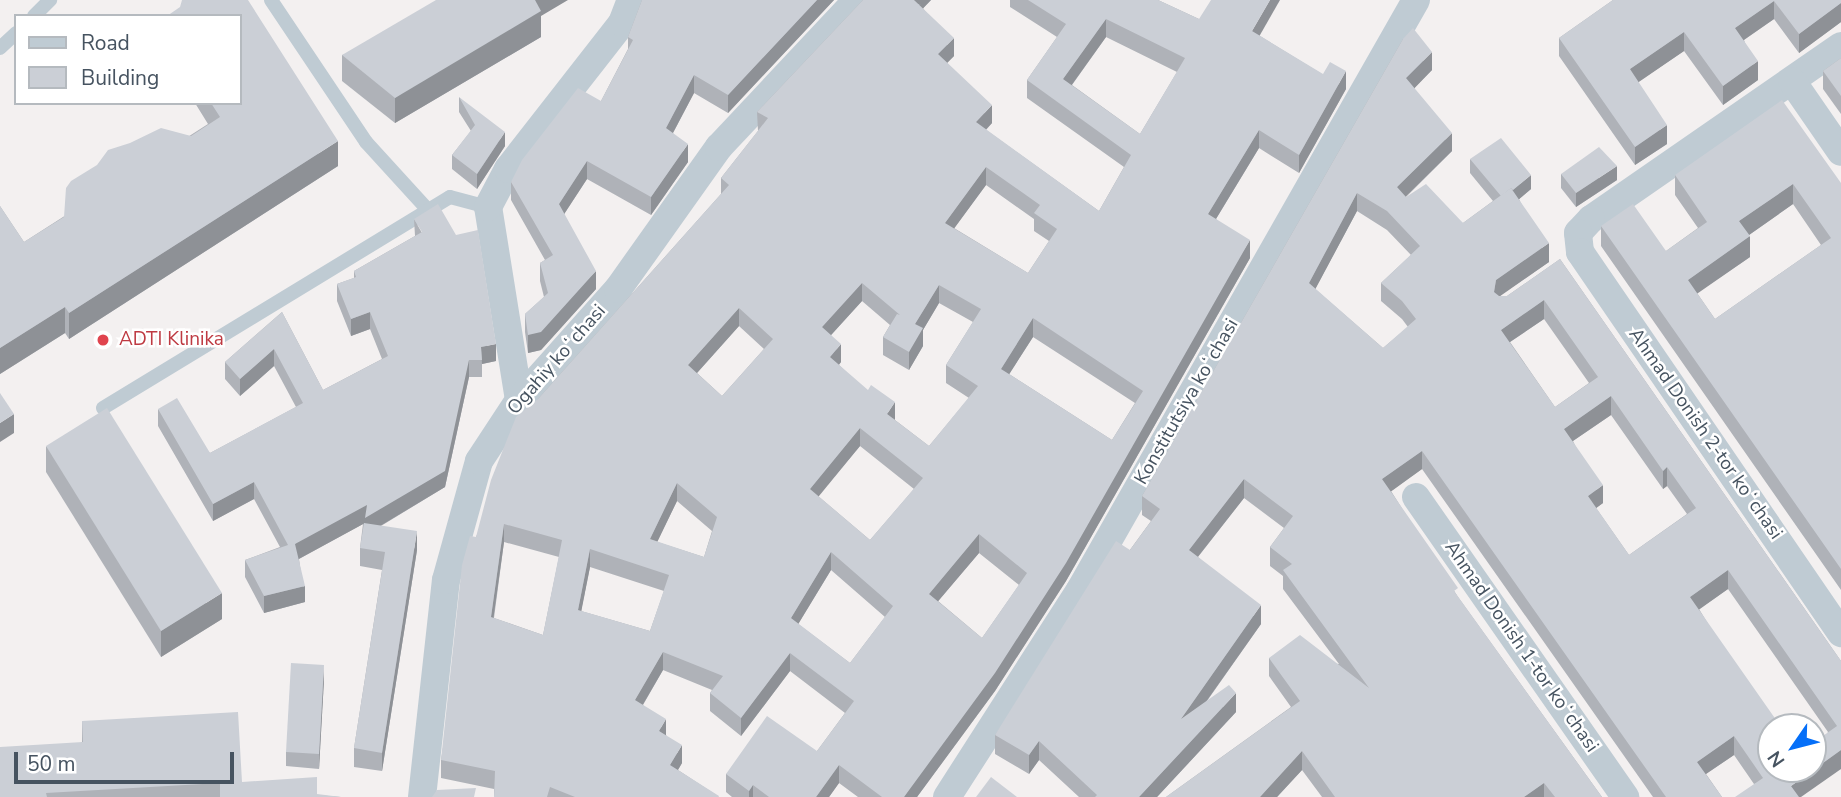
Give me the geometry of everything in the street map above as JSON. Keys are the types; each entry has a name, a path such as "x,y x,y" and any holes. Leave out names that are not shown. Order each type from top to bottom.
{"street":[{"path":"519,400 488,207 508,169 622,23 631,0"},
{"name":"Ogahiy koʻchasi","path":"422,797 446,580 479,461 519,400 618,289 719,147 857,0"},
{"name":"Konstitutsiya koʻchasi","path":"947,797 1080,590 1416,0"},
{"path":"1841,46 1792,80 1841,152"},
{"name":"Ahmad Donish 2-tor koʻchasi","path":"1792,80 1591,219 1575,248 1841,632"},
{"name":"Ahmad Donish 1-tor koʻchasi","path":"1416,497 1625,797"}],"lane":[{"path":"36,14 50,0"},
{"path":"271,0 366,142 428,210"},
{"path":"0,48 14,35"},
{"path":"103,408 450,197 488,207"}],"building":[{"path":"182,0 248,0 338,141 69,313 65,307 0,348 0,206 24,242 64,217 66,188 71,181 97,165 108,150 161,128 191,136 220,117 212,105 242,105 242,14 170,14 180,7"},
{"path":"436,0 535,0 541,11 395,98 342,55"},
{"path":"642,0 817,0 728,95 694,75 666,128 688,144 651,197 587,161 559,204 596,271 541,332 528,335 525,314 548,293 540,263 553,255 511,182 522,160 578,88 601,101 633,40 628,37"},
{"path":"863,0 914,0 954,38 938,54 992,105 976,122 1099,211 1131,155 1027,80 1066,24 1028,0 1158,0 1199,19 1211,0 1270,0 1252,31 1323,74 1330,62 1346,71 1299,155 1259,130 1208,214 1250,240 1066,563 995,673 904,797 882,797 839,765 816,797 769,797 753,785 749,791 726,774 767,716 817,751 854,701 790,653 741,718 710,693 723,676 663,652 635,700 666,719 659,731 682,745 670,765 718,797 575,797 550,787 547,797 494,797 495,771 441,760 462,565 470,536 476,537 491,480 516,417 538,399 729,185 721,178 768,118 757,112","holes":["1106,19 1185,58 1140,134 1063,79","986,167 1040,205 1034,213 1057,229 1028,273 945,223","862,283 900,315 897,314 883,337 909,352 923,328 915,324 939,285 981,309 946,365 978,386 929,446 887,414 895,402 871,385 868,390 830,357 841,344 822,327","739,308 773,339 722,396 688,365","1033,318 1143,391 1112,440 1001,369","860,428 923,478 870,540 810,489","677,483 717,517 704,557 650,539","504,524 562,540 543,635 491,617","979,534 1027,573 982,638 929,594","590,549 669,575 650,631 578,610","831,552 893,606 850,663 791,618"]},
{"path":"1613,0 1841,0 1841,3 1799,34 1774,1 1735,28 1758,61 1723,86 1684,32 1630,69 1667,125 1635,147 1559,38"},
{"path":"1413,28 1432,52 1406,78 1452,133 1397,187 1406,197 1426,184 1463,223 1511,188 1549,243 1496,280 1494,292 1499,296 1507,296 1560,259 1841,661 1841,750 1827,760 1827,733 1837,726 1728,570 1690,597 1771,713 1757,713 1757,769 1734,736 1697,762 1722,797 1666,797 1422,451 1382,479 1458,588 1454,591 1602,797 1555,797 1544,783 1524,797 1335,797 1302,751 1260,797 1166,797 1300,701 1269,658 1300,635 1369,688 1283,570 1292,564 1270,547 1293,516 1244,479 1189,550 1261,605 1181,719 1229,685 1236,693 1139,797 1095,797 1097,795 1039,741 1029,755 995,735 1116,541 1130,550 1160,509 1142,496 1403,39","holes":["1357,193 1387,211 1420,246 1381,283 1402,301 1416,319 1383,348 1309,283","1544,300 1598,377 1555,407 1501,330","1611,396 1663,471 1667,467 1696,508 1629,555 1588,496 1603,485 1564,429"]},
{"path":"1841,58 1841,96 1823,71"},
{"path":"459,97 505,132 477,174 452,155 475,125"},
{"path":"1782,100 1841,183 1841,569 1601,226 1633,204 1666,251 1707,222 1675,175","holes":["1793,184 1831,238 1715,319 1688,280 1750,236 1739,221"]},
{"path":"1501,138 1531,175 1501,196 1470,159"},
{"path":"1599,147 1617,166 1576,193 1561,174"},
{"path":"438,204 456,235 478,230 496,344 481,347 482,360 469,360 445,471 365,518 367,505 295,544 305,586 264,596 245,560 288,545 254,482 213,504 158,409 177,398 210,453 303,403 274,349 240,379 225,362 282,312 323,390 388,356 370,312 351,319 337,284 356,277 354,271 422,232 414,219"},
{"path":"0,393 14,414 0,423"},
{"path":"107,408 222,593 161,631 46,446"},
{"path":"364,523 417,531 382,753 354,748 385,552 360,548"},
{"path":"291,663 324,665 319,754 286,752"},
{"path":"238,712 242,782 317,777 317,794 341,797 220,797 220,783 46,793 47,797 0,797 0,747 83,742 82,721"},
{"path":"991,777 1017,797 976,797"},
{"path":"1757,782 1795,783 1791,786 1799,797 1735,797"},
{"path":"476,788 474,797 432,797 437,790"}],"place":[{"name":"ADTI Klinika","path":"103,340"}]}
